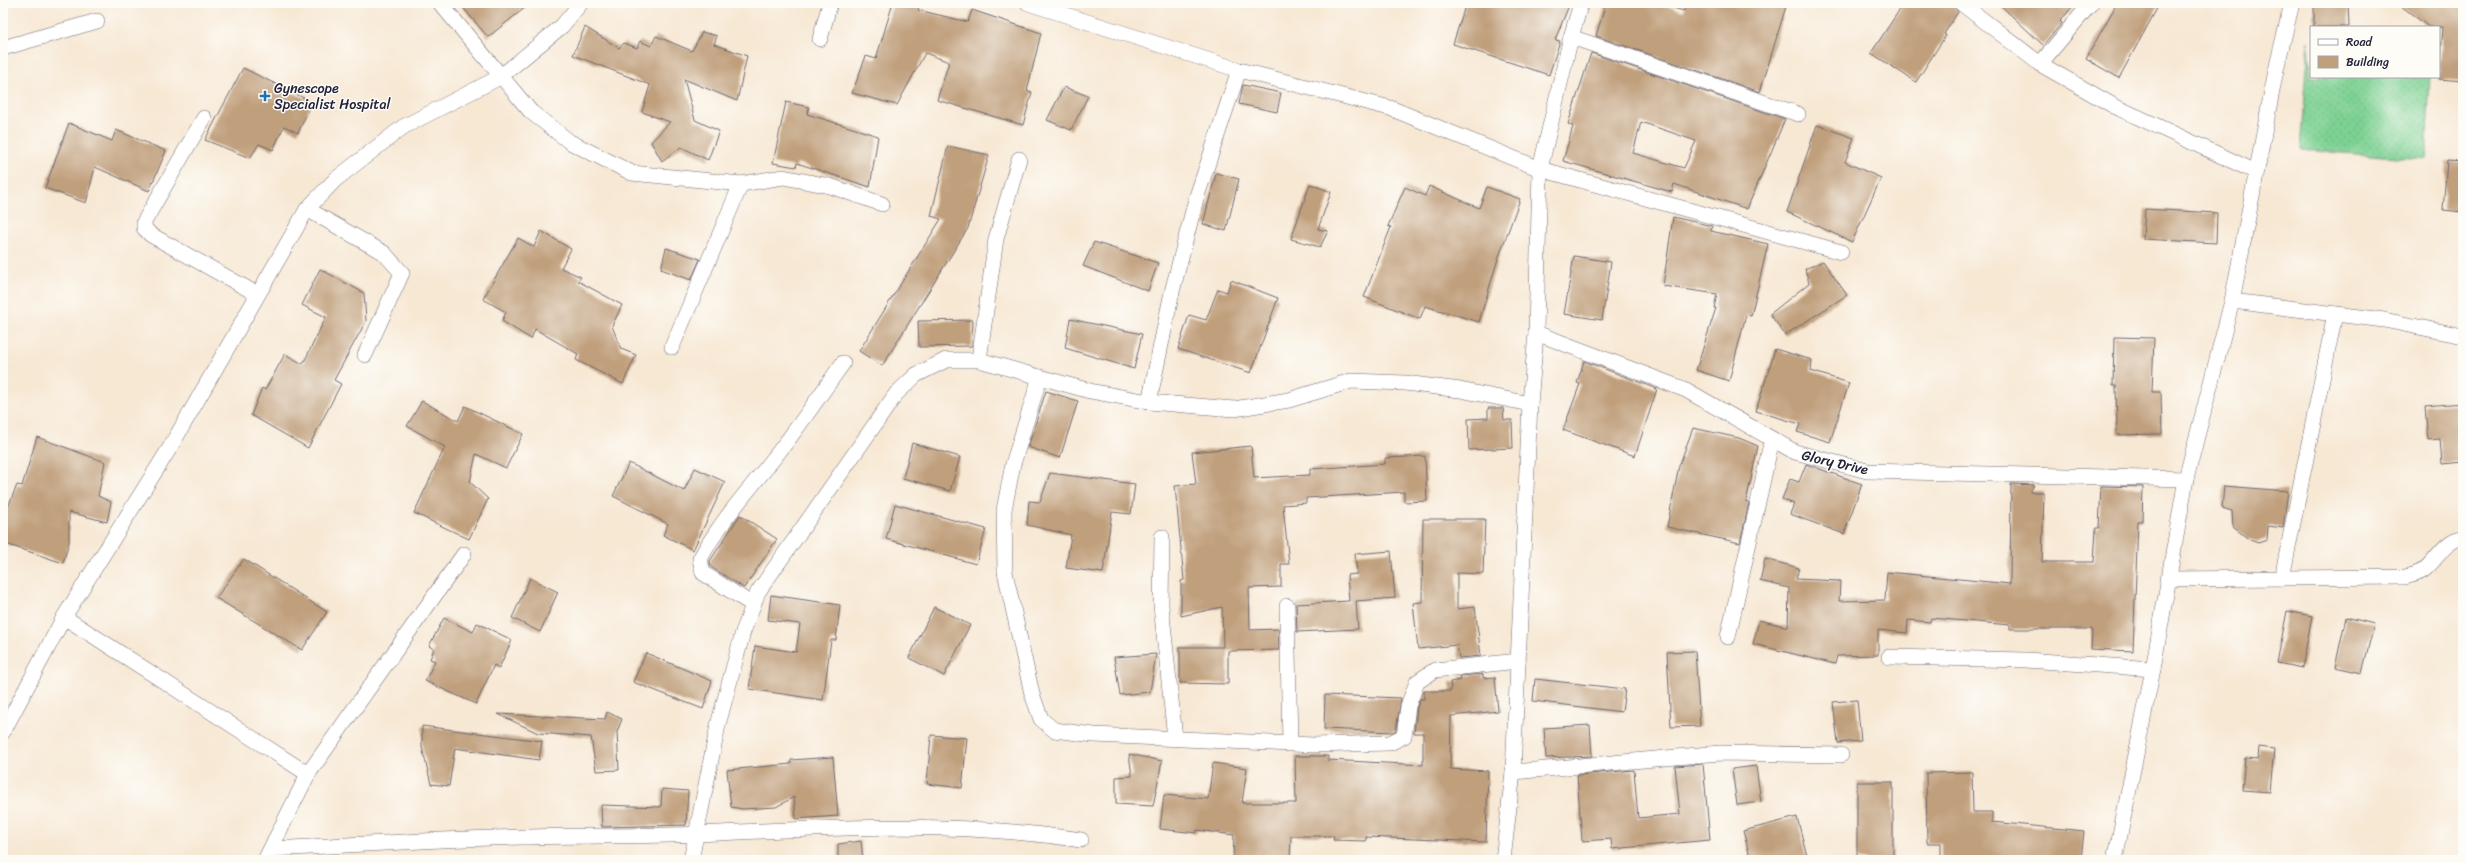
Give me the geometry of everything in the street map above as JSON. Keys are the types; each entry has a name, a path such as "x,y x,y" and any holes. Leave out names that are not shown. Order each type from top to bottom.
{"street":[{"path":"440,3 500,77 531,112 570,142 632,173 741,184 783,177 830,186 882,204"},
{"path":"3,732 64,617 171,446 307,209 336,180 402,127 500,77 562,26 582,3"},
{"path":"820,39 830,3"},
{"path":"1028,3 1239,70 1390,108 1540,169 1841,252"},
{"path":"1503,860 1513,772 1530,404 1536,333 1540,169 1571,37 1581,3"},
{"path":"1961,3 2040,64 2114,106 2256,172"},
{"path":"2040,64 2091,3"},
{"path":"2115,860 2153,669 2167,579 2186,479 2232,301 2256,172 2292,3"},
{"path":"3,48 97,22"},
{"path":"1571,37 1798,114"},
{"path":"1149,402 1172,292 1196,198 1239,70"},
{"path":"204,118 144,222 144,228 151,236 257,294"},
{"path":"979,360 996,239 1019,159"},
{"path":"672,347 741,184"},
{"path":"307,209 384,253 402,272 365,355"},
{"path":"2232,301 2384,320 2463,336"},
{"path":"2282,578 2335,314"},
{"name":"Glory Drive","path":"1536,333 1686,390 1795,452 1867,471 2186,479"},
{"path":"692,860 718,725 743,632 758,592 817,504 896,394 916,375 946,360 979,360 1090,391 1149,402 1234,409 1289,400 1351,381 1405,383 1460,390 1530,404"},
{"path":"753,605 703,572 700,559 709,543 748,488 781,450 843,363"},
{"path":"1040,377 1013,464 1004,518 1005,572 1032,694 1041,719 1054,730 1094,735 1290,743 1390,743 1404,736 1408,706 1417,682 1435,670 1518,661"},
{"path":"1728,638 1772,439"},
{"path":"1162,537 1161,605 1175,738"},
{"path":"2167,579 2404,577 2424,570 2440,552 2457,538 2463,538"},
{"path":"268,854 308,774 464,554"},
{"path":"1287,606 1290,743"},
{"path":"64,617 308,774"},
{"path":"1889,657 2026,660 2153,669"},
{"path":"1513,772 1720,753 1841,755"},
{"path":"268,854 521,837 697,834 806,828 927,826 1029,832 1081,840"}],"green space":[{"path":"2309,40 2310,78 2430,78 2426,159 2301,150"}],"building":[{"path":"459,3 531,3 488,37"},
{"path":"893,3 920,3 918,10 968,22 972,10 1041,33 1027,91 1032,92 1023,125 937,100 949,62 925,53 897,105 852,93 866,56 876,59"},
{"path":"1466,3 1570,3 1555,40 1560,41 1549,75 1453,44"},
{"path":"1606,3 1655,3 1684,11 1685,3 1787,3 1760,92 1596,36"},
{"path":"1904,3 1952,3 1958,12 1944,34 1946,35 1916,82 1871,53"},
{"path":"1998,3 2076,3 2060,21 2062,23 2043,45"},
{"path":"2117,3 2160,3 2119,78 2086,59"},
{"path":"2314,3 2348,3 2349,26 2314,26"},
{"path":"2397,3 2463,3 2463,81 2439,79 2443,27 2428,26"},
{"path":"585,27 619,48 624,43 637,48 640,41 651,46 656,36 692,51 702,32 717,36 714,44 747,56 737,101 684,79 695,120 719,131 708,160 681,147 662,161 651,142 670,122 642,112 650,85 573,55"},
{"path":"1591,53 1785,119 1747,209 1674,184 1672,192 1563,161 1573,126 1568,124","holes":["1641,122 1696,141 1684,168 1633,153"]},
{"path":"243,68 312,102 298,133 284,126 273,150 259,144 250,158 205,140"},
{"path":"1243,85 1281,93 1277,112 1239,104"},
{"path":"1064,87 1088,96 1071,130 1047,120"},
{"path":"786,102 809,107 807,114 878,136 870,187 797,163 796,167 773,163"},
{"path":"69,123 112,141 116,130 166,151 149,191 95,167 86,203 45,188"},
{"path":"1817,125 1854,138 1845,162 1881,178 1852,242 1787,212"},
{"path":"948,146 989,155 968,228 882,366 859,351 941,219 931,216"},
{"path":"2447,161 2463,162 2463,212 2443,210"},
{"path":"1216,173 1239,179 1226,231 1203,224"},
{"path":"1310,184 1331,192 1318,229 1328,231 1320,247 1291,239"},
{"path":"1429,186 1479,208 1487,187 1520,199 1497,262 1479,322 1425,306 1420,319 1364,297 1391,227 1388,226 1405,187 1425,196"},
{"path":"2145,209 2217,213 2216,243 2143,239"},
{"path":"1673,217 1712,226 1711,231 1768,244 1751,316 1746,315 1729,381 1696,370 1716,308 1714,308 1717,294 1663,286"},
{"path":"541,231 571,249 561,268 581,277 578,281 622,305 612,326 621,349 636,355 623,384 576,360 578,354 535,329 531,339 502,321 506,312 483,299 518,238 534,247"},
{"path":"1094,242 1158,263 1148,291 1083,266"},
{"path":"666,248 700,259 691,280 661,269"},
{"path":"1574,256 1611,262 1602,320 1564,314"},
{"path":"1823,261 1847,295 1785,335 1770,314 1809,283 1805,269"},
{"path":"320,269 364,293 366,321 334,380 341,384 308,448 251,415 262,388 265,390 285,354 303,364 326,317 302,305"},
{"path":"1231,280 1278,298 1251,373 1178,349 1189,315 1206,320 1218,289 1227,292"},
{"path":"1070,319 1142,334 1134,369 1065,348"},
{"path":"973,320 972,346 919,347 918,321"},
{"path":"2114,337 2154,338 2152,392 2161,392 2162,434 2117,435 2116,386 2113,386"},
{"path":"1775,349 1812,360 1811,371 1849,383 1830,442 1797,432 1800,424 1756,411"},
{"path":"1584,361 1657,389 1635,456 1563,430 1580,384 1577,383"},
{"path":"1046,391 1078,401 1060,458 1028,447"},
{"path":"422,401 458,421 465,406 523,434 506,468 476,454 470,482 488,499 469,539 414,513 445,447 407,426"},
{"path":"2463,403 2463,462 2442,464 2440,439 2428,440 2425,406"},
{"path":"1488,408 1503,408 1504,420 1512,420 1513,448 1469,450 1468,419 1488,418"},
{"path":"1693,428 1739,438 1758,446 1746,502 1749,503 1740,543 1667,527 1679,466"},
{"path":"37,437 105,462 98,496 111,502 107,522 69,512 69,542 63,563 3,543 3,519 17,485 22,486"},
{"path":"912,443 960,457 950,491 903,478"},
{"path":"1251,446 1254,478 1310,475 1310,469 1385,464 1385,458 1425,456 1427,501 1404,502 1404,492 1306,498 1306,503 1283,505 1289,564 1281,564 1281,587 1249,588 1250,630 1278,629 1279,650 1228,651 1228,684 1180,683 1180,647 1223,647 1222,607 1181,616 1181,581 1184,580 1175,486 1196,484 1192,452"},
{"path":"629,463 684,491 695,468 725,482 693,550 663,535 668,524 613,496"},
{"path":"1806,464 1862,484 1844,534 1790,514 1794,504 1782,499 1790,479 1799,482"},
{"path":"1050,473 1135,484 1131,514 1112,512 1103,573 1066,568 1071,535 1027,525 1029,501 1040,502"},
{"path":"2011,484 2034,485 2030,492 2044,492 2042,562 2094,562 2096,528 2099,528 2101,486 2143,487 2142,521 2138,521 2133,651 2091,649 2092,629 2010,629 2010,625 1931,618 1930,622 1908,620 1907,633 1878,630 1878,655 1837,656 1835,664 1753,644 1759,620 1788,627 1789,588 1760,581 1765,559 1799,568 1796,579 1840,581 1839,601 1885,600 1887,572 2010,584"},
{"path":"2224,486 2288,491 2283,528 2268,526 2267,540 2258,543 2250,540 2233,527 2232,511 2222,508"},
{"path":"895,504 986,529 976,564 886,539"},
{"path":"740,515 777,539 744,588 711,567 710,561"},
{"path":"1423,519 1485,519 1483,574 1457,573 1457,609 1475,607 1481,656 1459,658 1457,645 1418,649 1413,603 1422,602"},
{"path":"1391,551 1395,598 1356,601 1358,629 1297,632 1296,604 1349,601 1347,575 1357,574 1355,554"},
{"path":"244,559 327,612 302,650 216,598"},
{"path":"530,578 558,592 540,632 512,618"},
{"path":"771,595 840,605 836,640 831,640 823,700 749,689 755,646 796,652 800,624 768,620"},
{"path":"934,607 970,625 944,676 909,658"},
{"path":"2287,611 2312,616 2302,668 2277,663"},
{"path":"2346,617 2374,624 2362,673 2335,667"},
{"path":"444,618 473,632 477,623 512,640 499,668 494,665 476,704 425,681 435,661 430,659 434,649 429,646"},
{"path":"1695,651 1700,726 1671,727 1667,652"},
{"path":"646,653 712,681 703,709 633,682"},
{"path":"1156,654 1150,692 1120,695 1114,657"},
{"path":"1483,674 1483,678 1495,677 1498,711 1451,716 1450,769 1488,771 1486,842 1366,837 1366,841 1333,840 1334,836 1291,836 1290,860 1233,860 1234,835 1197,830 1196,833 1160,829 1164,795 1208,799 1213,763 1247,768 1242,803 1296,803 1295,756 1328,756 1328,760 1423,765 1423,733 1414,733 1417,708 1420,699 1424,699 1424,691 1451,691 1450,682 1461,680 1460,676"},
{"path":"1535,679 1625,689 1622,712 1533,701"},
{"path":"1325,695 1401,698 1396,730 1392,732 1324,729"},
{"path":"1857,700 1861,741 1838,743 1833,702"},
{"path":"607,712 622,719 617,732 619,770 596,771 591,737 538,733 498,714 605,719"},
{"path":"1590,725 1592,756 1546,758 1544,728"},
{"path":"422,726 542,741 539,760 455,748 449,786 431,784 422,747"},
{"path":"931,735 967,738 962,788 927,784"},
{"path":"2259,747 2274,749 2270,792 2242,790 2245,758 2258,759"},
{"path":"1129,754 1162,761 1153,806 1116,804 1116,777 1132,776"},
{"path":"833,757 838,816 796,819 794,797 776,807 743,809 731,807 727,770 791,764 791,760"},
{"path":"1703,764 1710,840 1612,849 1611,839 1582,841 1577,775 1634,770 1638,818 1680,814 1675,766"},
{"path":"1756,766 1761,802 1737,805 1732,769"},
{"path":"1972,772 1973,812 1992,812 1992,822 2084,831 2081,860 1941,860 1941,843 1927,843 1926,773"},
{"path":"1857,782 1893,782 1893,860 1857,860"},
{"path":"662,789 688,791 686,825 602,827 601,805 661,807"},
{"path":"1797,817 1808,860 1751,860 1743,831"},
{"path":"861,841 863,860 838,860 838,844"}],"place":[{"name":"Gynescope Specialist Hospital","path":"265,96"}]}
